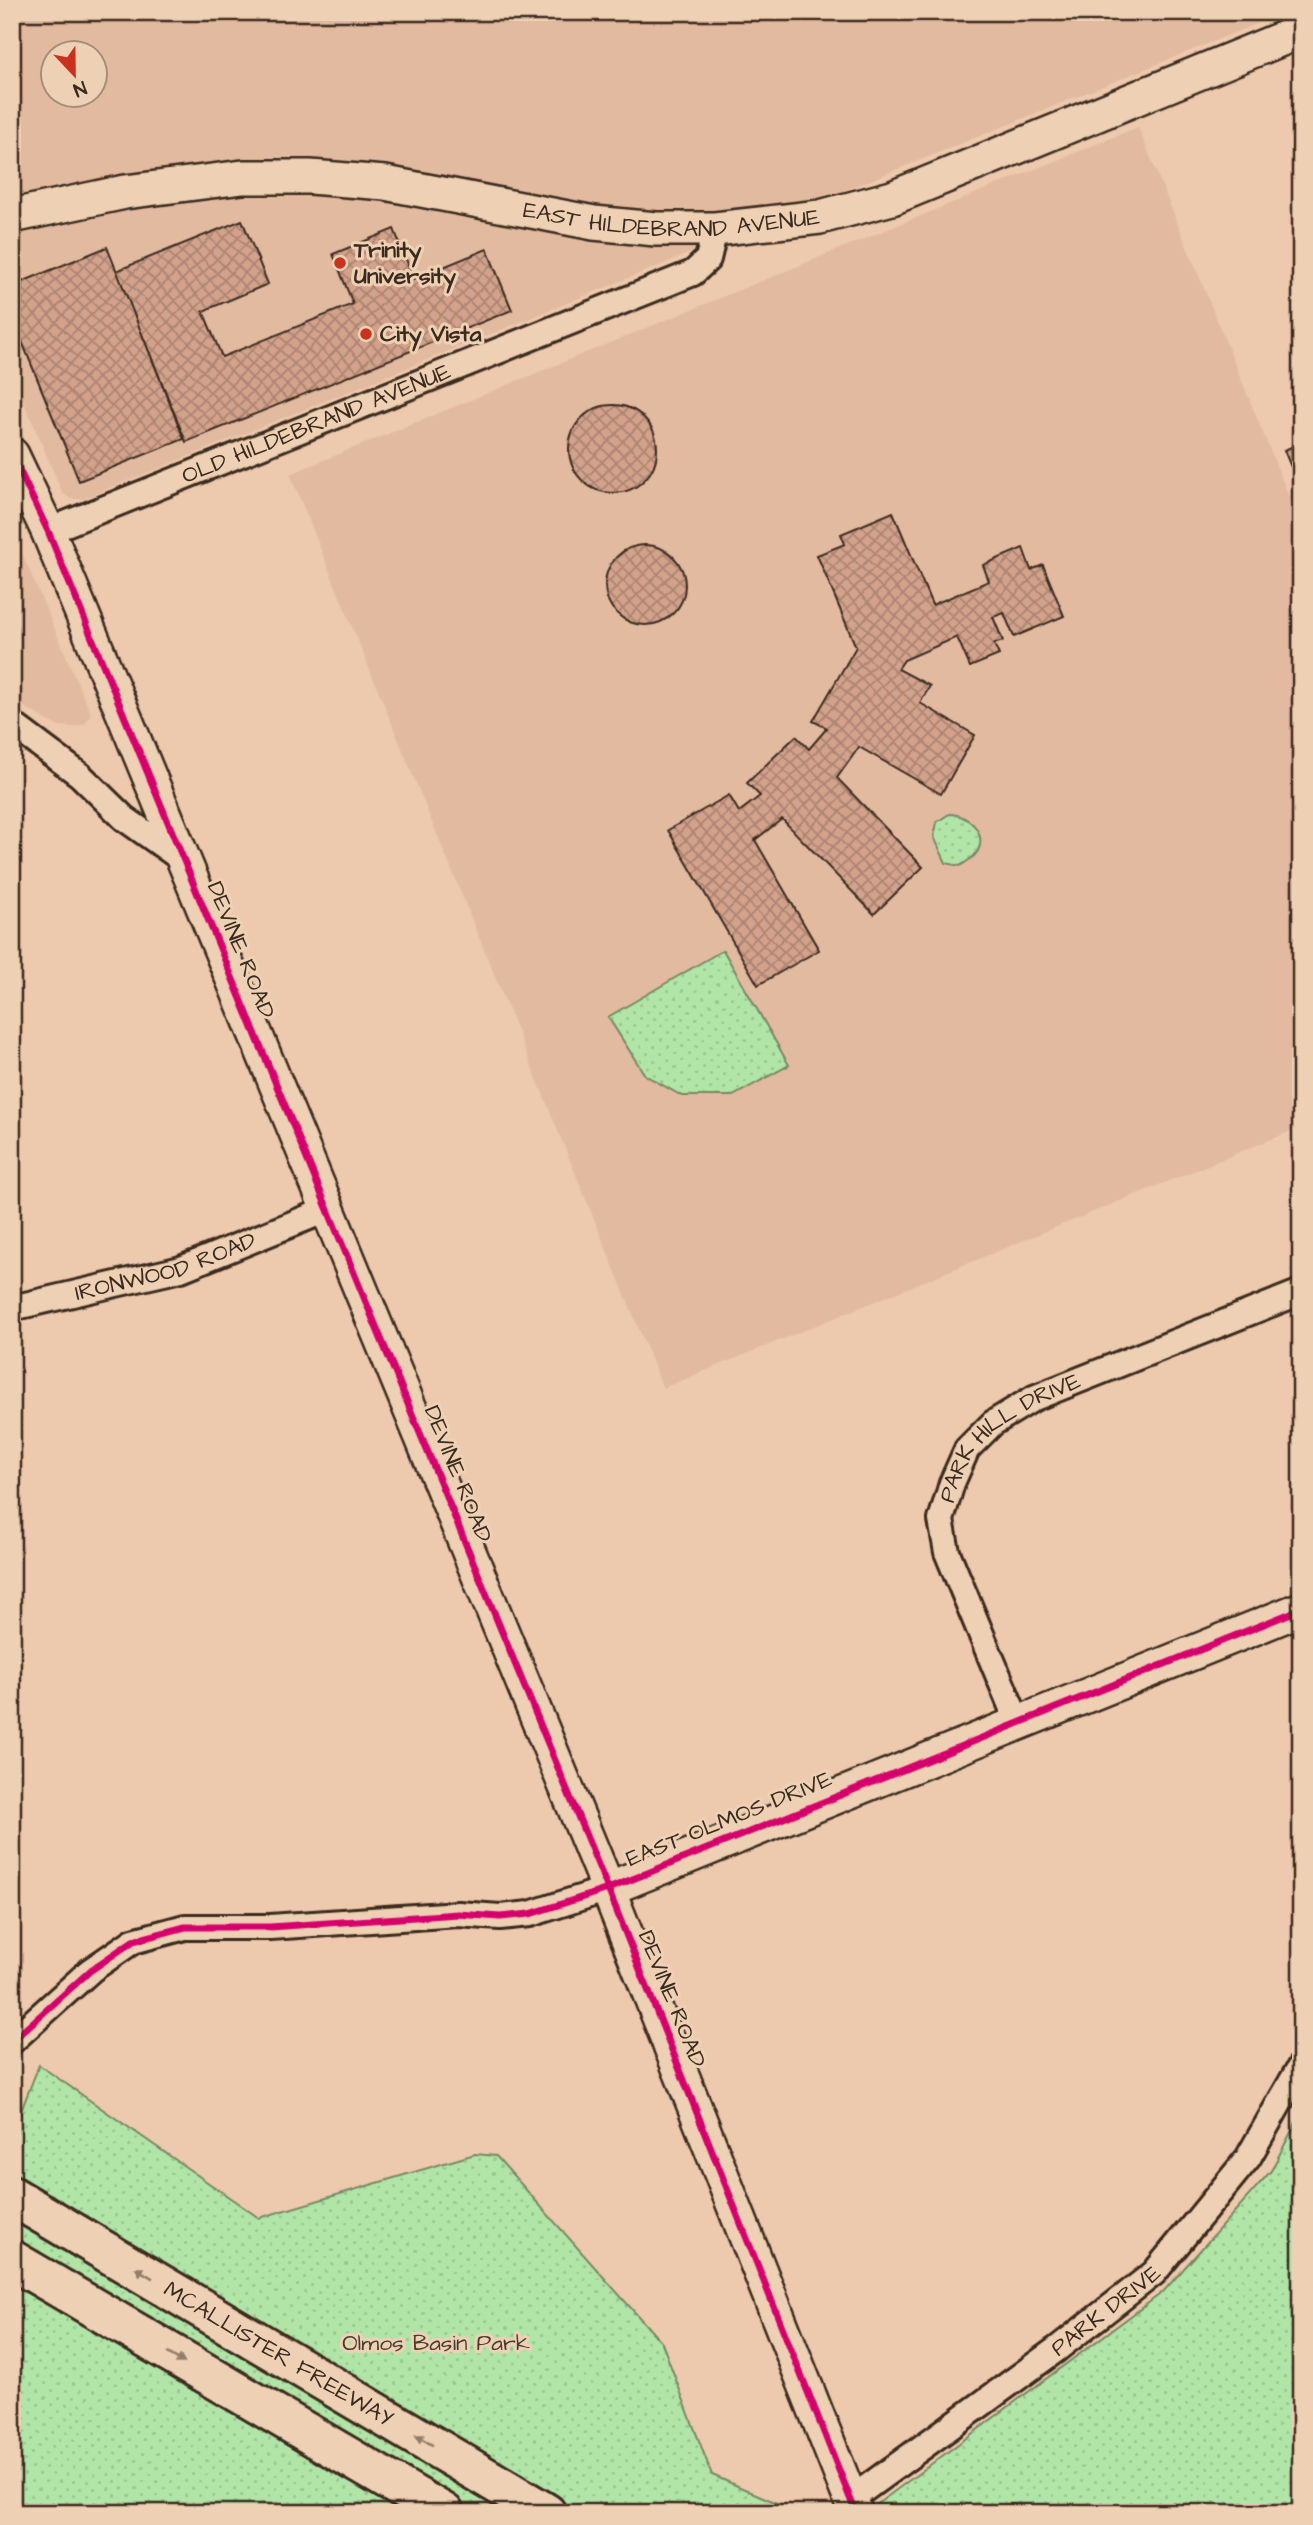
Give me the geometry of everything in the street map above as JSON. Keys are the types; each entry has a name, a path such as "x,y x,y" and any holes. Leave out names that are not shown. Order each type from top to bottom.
{"highway":[{"name":"MCALLISTER FREEWAY","path":"12,2196 546,2513"},
{"path":"12,2260 444,2513"}],"street":[{"name":"EAST HILDEBRAND AVENUE","path":"12,216 125,191 243,177 310,177 386,183 594,223 656,229 715,229 820,217 892,198 1301,31"},
{"name":"OLD HILDEBRAND AVENUE","path":"48,531 693,273 708,259 715,229"},
{"name":"DEVINE ROAD","path":"12,455 48,531 608,1889 853,2506"},
{"path":"12,724 80,775 124,818 183,860"},
{"name":"DEVINE ROAD","path":"275,1083 275,1120 383,1385 415,1421"},
{"name":"IRONWOOD ROAD","path":"12,1308 181,1269 314,1215"},
{"name":"PARK HILL DRIVE","path":"1018,1723 947,1552 941,1520 952,1483 967,1449 993,1423 1034,1398 1301,1292"},
{"name":"EAST OLMOS DRIVE","path":"12,2041 90,1970 133,1941 185,1927 270,1927 458,1914 500,1917 530,1914 608,1889 1301,1609"},
{"name":"PARK DRIVE","path":"853,2506 1154,2273 1248,2158 1301,2065"}],"shaded area":[{"name":"Trinity University","path":"12,12 1286,12 83,499 71,499 63,494 12,374"},
{"path":"1138,127 1301,526 1301,1127 663,1388 290,474"},
{"path":"12,530 91,714 85,724 74,727 57,726 12,700"}],"green space":[{"path":"949,814 965,818 976,828 979,835 979,849 960,866 946,863 934,837 937,822"},
{"path":"723,950 789,1065 733,1096 682,1096 645,1075 608,1017"},
{"name":"Olmos Basin Park","path":"39,2065 259,2218 475,2154 496,2156 662,2343 712,2475 800,2513 12,2513 12,2134"},
{"path":"1301,2113 1301,2513 861,2513 872,2508 1163,2292 1271,2171"}],"building":[{"name":"City Vista","path":"242,220 268,284 203,311 222,357 353,304 333,254 394,229 414,279 487,249 512,310 186,442 116,271"},
{"path":"107,247 184,439 79,481 12,317 12,286"},
{"path":"613,405 630,409 644,418 653,432 657,449 653,466 644,480 630,489 613,493 596,489 582,480 573,466 569,449 573,432 582,418 596,409"},
{"path":"1301,443 1301,483 1298,484 1284,450"},
{"path":"893,512 932,605 989,581 983,565 1023,548 1031,570 1043,565 1064,616 1014,637 1004,613 993,617 1003,641 994,644 999,655 970,667 957,637 904,660 898,669 930,686 920,703 975,735 941,794 859,747 837,778 923,867 874,914 782,819 755,840 819,950 758,985 668,830 729,795 739,812 760,796 747,783 796,736 809,749 827,728 813,721 856,647 817,555 845,544 841,534"},
{"path":"645,545 660,548 673,557 682,570 685,585 682,600 673,613 660,622 645,625 630,622 617,613 608,600 605,585 608,570 617,557 630,548"}],"cycle path":[{"path":"12,455 48,531 608,1889 856,2513"},
{"path":"12,2041 91,1970 133,1941 185,1927 270,1927 458,1914 500,1917 530,1914 608,1889 1301,1609"}],"place":[{"name":"Trinity University","path":"340,263"},
{"name":"City Vista","path":"366,334"}]}
